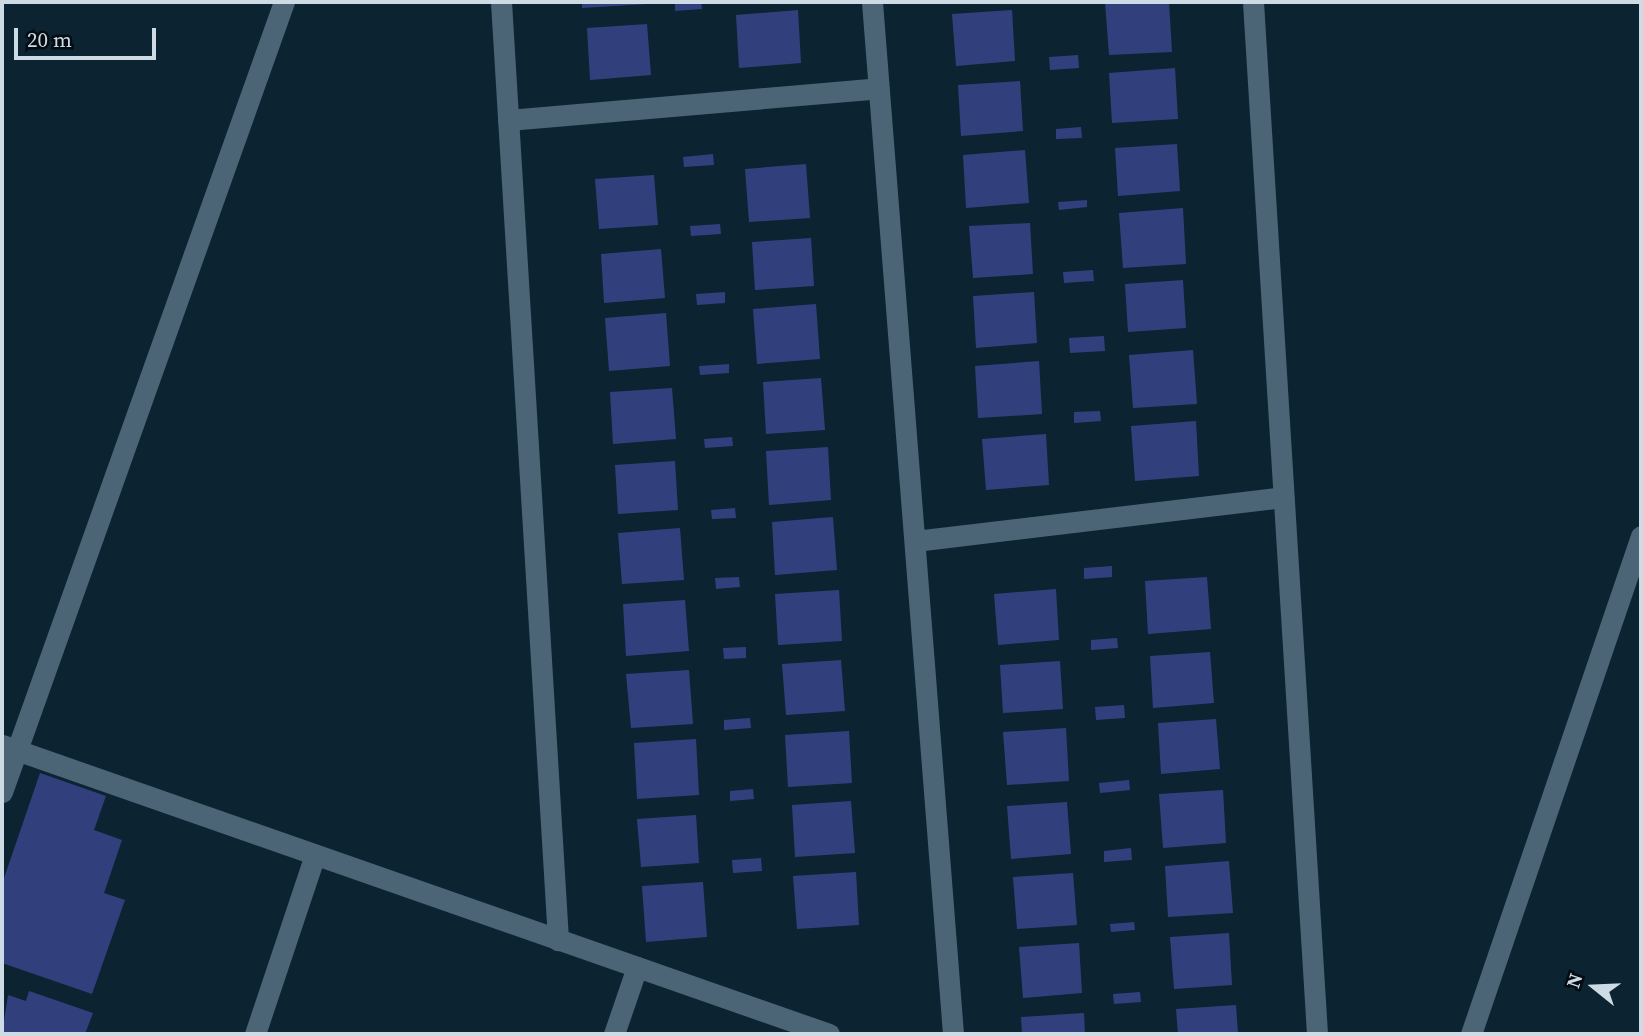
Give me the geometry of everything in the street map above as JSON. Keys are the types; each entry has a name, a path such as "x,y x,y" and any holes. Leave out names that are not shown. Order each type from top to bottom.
{"street":[{"path":"2,792 9,747 284,2"},
{"path":"501,2 558,940"},
{"path":"872,2 953,1034"},
{"path":"1252,2 1317,1034"},
{"path":"508,120 879,88"},
{"path":"915,541 1283,497"},
{"path":"1471,1034 1641,537"},
{"path":"9,747 829,1034"},
{"path":"255,1034 315,855"},
{"path":"614,1034 637,967"}],"building":[{"path":"582,2 648,2 648,4 582,8"},
{"path":"701,2 702,9 675,11 675,3"},
{"path":"1105,2 1169,2 1172,52 1109,55"},
{"path":"798,10 801,63 739,68 736,15"},
{"path":"1012,10 1015,61 956,66 952,14"},
{"path":"647,24 651,75 590,80 587,28"},
{"path":"1078,55 1079,68 1050,70 1049,57"},
{"path":"1175,68 1178,119 1112,123 1109,73"},
{"path":"1020,81 1023,131 961,136 958,85"},
{"path":"1081,127 1082,138 1056,139 1056,129"},
{"path":"1177,144 1180,191 1118,196 1115,148"},
{"path":"1025,150 1029,203 966,208 963,155"},
{"path":"713,154 714,165 684,167 683,157"},
{"path":"806,164 810,218 749,222 745,169"},
{"path":"654,175 658,225 599,229 595,179"},
{"path":"1087,200 1087,207 1059,210 1058,202"},
{"path":"1183,208 1186,264 1123,268 1119,213"},
{"path":"1030,223 1033,274 973,278 969,226"},
{"path":"720,224 721,234 691,236 690,226"},
{"path":"811,238 814,286 755,290 752,242"},
{"path":"661,249 665,298 604,303 601,254"},
{"path":"1093,270 1094,281 1064,283 1063,272"},
{"path":"1183,280 1186,328 1128,332 1125,284"},
{"path":"725,292 725,303 697,305 696,294"},
{"path":"1034,292 1037,343 976,348 973,296"},
{"path":"816,304 820,359 757,364 753,309"},
{"path":"666,313 670,366 609,371 605,318"},
{"path":"1104,336 1105,351 1070,353 1069,338"},
{"path":"1193,350 1197,404 1133,408 1129,355"},
{"path":"1039,361 1042,414 978,418 975,366"},
{"path":"729,364 729,373 700,375 699,366"},
{"path":"821,378 825,430 766,434 763,382"},
{"path":"672,388 676,439 613,444 610,392"},
{"path":"1100,411 1101,421 1074,423 1074,412"},
{"path":"1196,421 1199,476 1135,481 1131,426"},
{"path":"1046,434 1049,485 986,490 982,439"},
{"path":"732,437 733,446 705,448 704,439"},
{"path":"828,447 831,500 769,505 766,451"},
{"path":"675,461 678,510 618,514 615,465"},
{"path":"735,508 736,518 712,519 711,510"},
{"path":"833,517 837,570 775,575 772,522"},
{"path":"680,528 684,580 622,584 618,533"},
{"path":"1112,566 1112,577 1084,579 1084,568"},
{"path":"739,577 740,587 716,589 715,578"},
{"path":"1207,577 1211,629 1148,634 1145,581"},
{"path":"1056,589 1059,640 998,645 994,594"},
{"path":"839,590 842,641 778,645 775,594"},
{"path":"685,600 689,651 626,656 623,604"},
{"path":"1117,638 1118,648 1091,650 1091,640"},
{"path":"746,647 746,658 724,659 723,648"},
{"path":"1210,652 1214,703 1153,708 1150,656"},
{"path":"841,660 845,711 786,715 782,664"},
{"path":"1060,661 1063,709 1003,713 1000,665"},
{"path":"689,670 693,724 631,728 626,674"},
{"path":"1124,705 1125,718 1096,720 1095,707"},
{"path":"750,718 751,728 724,730 724,720"},
{"path":"1216,719 1220,769 1161,774 1158,723"},
{"path":"1066,728 1069,781 1007,785 1003,732"},
{"path":"849,731 852,783 788,787 785,735"},
{"path":"696,739 699,795 637,799 634,743"},
{"path":"40,773 106,796 94,830 122,840 104,893 125,900 92,994 2,963 2,884"},
{"path":"1129,780 1130,790 1100,793 1099,783"},
{"path":"753,789 754,799 730,801 730,791"},
{"path":"1223,790 1226,843 1163,848 1159,794"},
{"path":"851,801 855,853 795,857 792,805"},
{"path":"1067,802 1071,854 1011,859 1007,806"},
{"path":"696,815 699,863 641,867 637,819"},
{"path":"1131,848 1132,860 1104,862 1104,851"},
{"path":"761,858 762,871 733,873 732,860"},
{"path":"1229,861 1233,913 1168,917 1165,866"},
{"path":"856,872 859,925 797,929 793,876"},
{"path":"1073,873 1077,925 1017,929 1013,877"},
{"path":"703,882 707,937 646,942 642,886"},
{"path":"1134,922 1135,930 1111,932 1110,924"},
{"path":"1229,933 1232,985 1174,989 1170,937"},
{"path":"1079,943 1082,993 1023,998 1019,947"},
{"path":"29,991 93,1013 85,1034 2,1034 8,995 26,1001"},
{"path":"1140,992 1141,1002 1114,1004 1113,994"},
{"path":"1236,1005 1238,1034 1178,1034 1176,1009"},
{"path":"1084,1013 1085,1034 1022,1034 1021,1017"}]}
